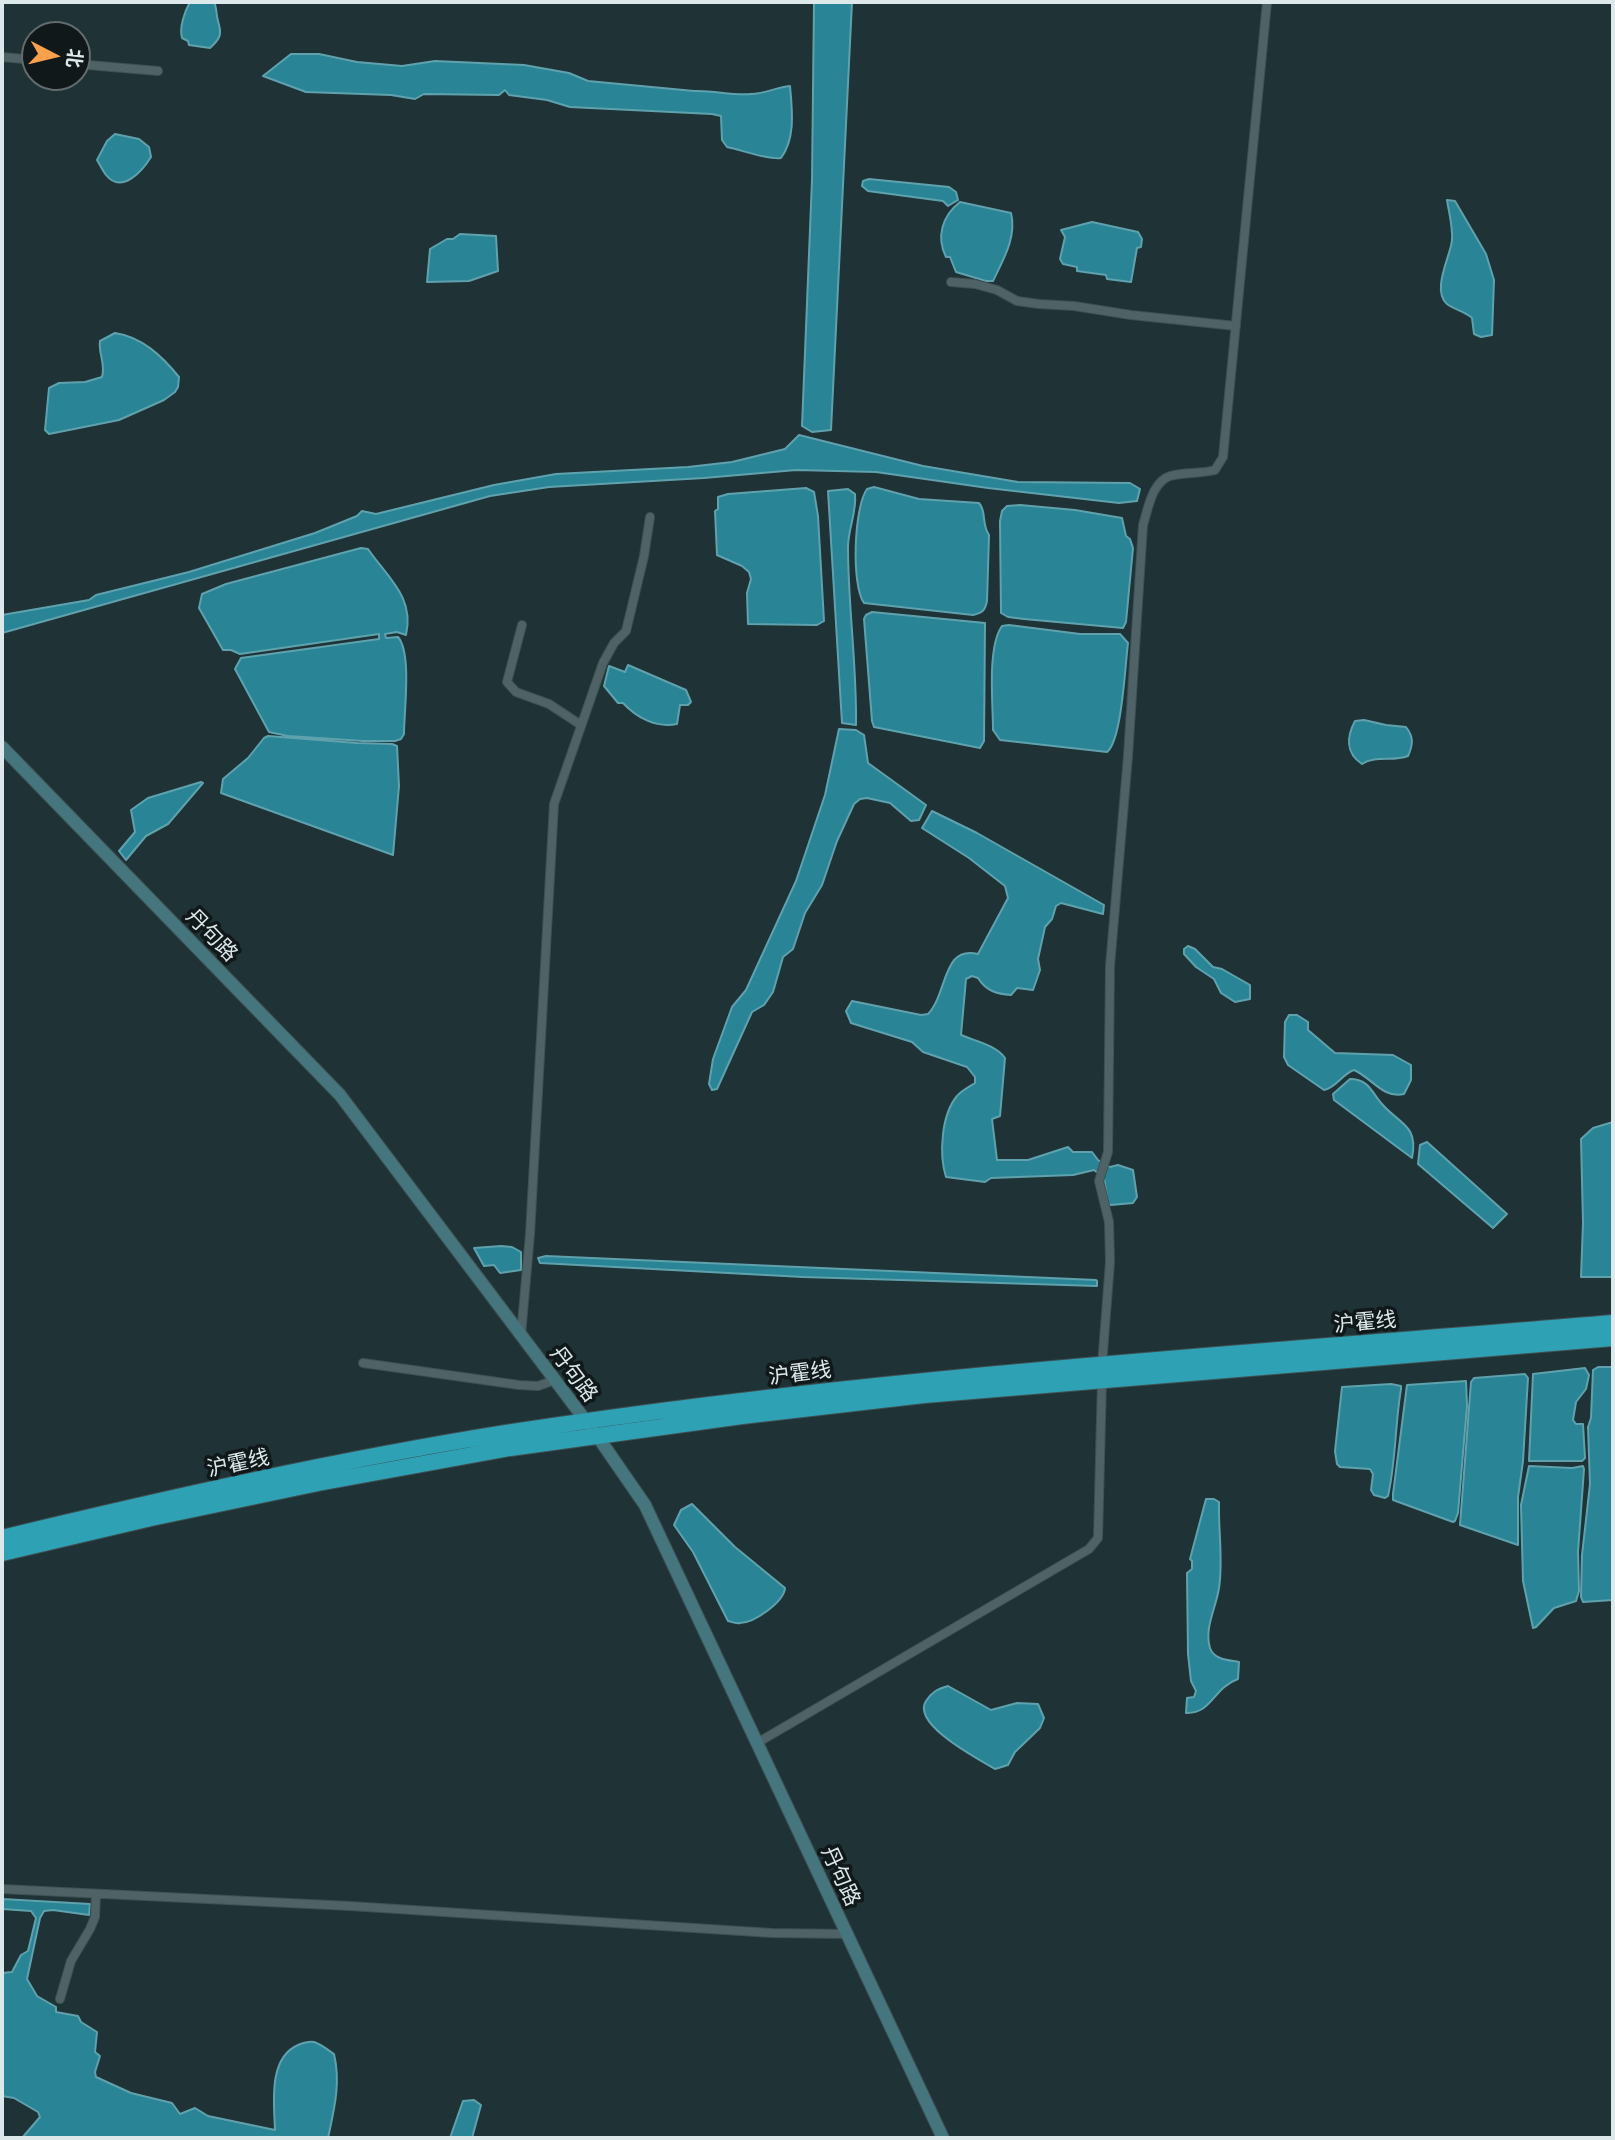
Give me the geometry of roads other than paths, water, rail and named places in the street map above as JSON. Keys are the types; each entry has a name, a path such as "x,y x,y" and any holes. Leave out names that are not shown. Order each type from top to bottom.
{"highway":[{"name":"沪霍线","path":"2,1538 482,1453 742,1416 1102,1372 1613,1323"},
{"name":"沪霍线","path":"2,1553 149,1511 356,1461 505,1433 817,1391 1613,1338"}],"street":[{"path":"757,1743 1089,1549 1098,1538 1104,1319 1110,1262 1109,1222 1099,1181 1108,1152 1110,966 1128,756 1143,525 1149,502 1158,484 1168,477 1216,470 1223,457 1267,2"},
{"path":"2,57 21,59"},
{"path":"91,65 158,71"},
{"path":"951,282 997,290 1017,301 1236,326"},
{"path":"521,1335 530,1234 554,804 603,663 614,643 626,631 644,556 650,517"},
{"path":"522,625 508,682 516,692 549,704 581,725"},
{"name":"丹句路","path":"2,747 340,1095 598,1437 645,1505 943,2138"},
{"path":"363,1363 519,1385 538,1385 555,1380"},
{"path":"2,1889 350,1906 772,1933 847,1934"},
{"path":"60,1999 71,1961 95,1917 96,1894"}],"water":[{"path":"190,2 214,2 220,33 210,48 189,45 188,41 182,38 184,14"},
{"path":"814,2 852,2 831,430 812,432 802,426 812,180"},
{"path":"291,54 319,54 357,62 402,66 435,61 524,65 569,73 588,81 737,94 756,94 790,86 791,132 781,158 769,158 727,147 722,140 721,116 712,114 570,107 547,100 509,95 505,90 499,95 424,94 415,99 391,95 306,92 263,76"},
{"path":"115,134 139,139 149,147 151,157 137,174 125,182 112,181 97,160 107,141"},
{"path":"869,179 949,187 956,192 958,200 948,206 943,201 868,191 862,186 863,181"},
{"path":"1447,200 1455,201 1486,254 1494,280 1492,335 1481,337 1474,334 1472,318 1447,304 1443,298 1441,282 1452,240"},
{"path":"960,202 1011,213 1011,240 993,281 956,272 950,257 946,257 941,234 945,220"},
{"path":"1092,222 1138,232 1142,239 1141,247 1137,248 1131,282 1107,279 1106,275 1077,271 1077,267 1063,264 1060,259 1065,237 1061,230"},
{"path":"460,234 496,236 498,271 469,281 427,282 430,249"},
{"path":"115,333 143,343 166,362 179,377 175,392 164,400 119,420 49,434 45,430 49,388 59,383 85,382 102,377 100,341"},
{"path":"799,435 923,466 1018,482 1130,483 1140,489 1137,501 1119,503 876,472 796,470 549,487 490,496 2,633 2,615 89,600 96,595 189,572 315,533 357,516 362,511 376,514 494,485 556,474 732,462 785,449"},
{"path":"874,487 919,499 979,503 989,535 987,601 983,611 973,615 864,603 857,580 857,528 863,498 867,489"},
{"path":"806,488 814,492 818,516 824,621 817,625 748,624 747,593 751,579 749,572 717,555 715,511 718,509 718,497"},
{"path":"848,489 855,494 848,547 856,725 842,723 828,491"},
{"path":"1020,505 1122,518 1126,536 1133,548 1126,622 1123,628 1024,619 1008,617 1001,613 1000,521 1002,511 1007,506"},
{"path":"361,548 368,549 391,578 407,609 406,635 397,632 385,634 386,638 398,637 405,656 404,734 401,739 395,741 363,741 288,736 269,732 235,669 241,658 379,639 379,634 240,654 223,650 199,608 202,594 226,584"},
{"path":"872,612 985,623 984,741 980,748 874,727 864,619"},
{"path":"1002,626 1080,634 1120,634 1128,643 1119,718 1112,745 1107,752 1000,740 993,730 994,647"},
{"path":"628,665 686,690 691,702 688,705 680,705 677,724 662,725 647,721 623,703 618,703 604,686 609,666 625,672"},
{"path":"1355,721 1406,727 1412,741 1408,756 1362,764 1356,760 1350,750 1350,732"},
{"path":"839,729 856,730 864,735 868,763 926,805 919,820 911,821 890,803 867,798 854,804 837,841 822,885 805,913 793,949 783,957 773,992 764,1005 752,1012 717,1089 712,1090 709,1084 713,1059 732,1007 746,990 796,881 825,795"},
{"path":"268,736 397,746 399,786 393,855 221,793 223,779"},
{"path":"203,783 168,824 146,836 126,860 119,851 135,832 131,810 148,798"},
{"path":"932,811 977,833 1104,905 1103,914 1061,903 1056,906 1052,919 1045,927 1038,959 1040,970 1033,990 1017,988 1011,995 1001,994 988,989 978,978 972,976 966,979 961,1035 991,1047 1005,1058 1000,1116 992,1119 997,1160 1028,1160 1068,1147 1073,1152 1092,1152 1098,1160 1110,1167 1118,1165 1133,1170 1137,1197 1133,1203 1108,1203 1104,1178 1094,1170 1073,1175 991,1178 985,1182 946,1177 942,1147 945,1124 957,1096 975,1083 975,1077 967,1067 923,1052 912,1042 851,1023 846,1011 852,1001 921,1015 928,1014 952,963 966,953 978,954 1008,898 1005,886 969,858 922,828"},
{"path":"1188,946 1195,949 1213,967 1222,969 1250,985 1250,999 1235,1002 1221,993 1214,979 1196,967 1184,954 1184,949"},
{"path":"1289,1015 1297,1015 1308,1022 1308,1030 1335,1053 1393,1055 1411,1065 1411,1080 1404,1094 1384,1091 1354,1070 1324,1090 1288,1065 1284,1057 1285,1022"},
{"path":"1350,1079 1366,1084 1388,1111 1406,1126 1413,1138 1412,1158 1334,1100 1333,1094"},
{"path":"1613,1122 1613,1277 1581,1277 1581,1139 1593,1128"},
{"path":"1427,1142 1507,1214 1493,1228 1418,1164 1420,1145"},
{"path":"512,1247 521,1252 521,1270 500,1273 494,1265 484,1266 474,1248"},
{"path":"546,1256 1096,1280 1097,1286 803,1277 540,1263 538,1258"},
{"path":"1598,1367 1613,1367 1613,1600 1583,1602 1582,1555 1590,1484 1588,1427 1591,1418 1593,1370"},
{"path":"1585,1368 1589,1375 1586,1389 1576,1402 1573,1420 1576,1424 1583,1424 1585,1458 1582,1461 1529,1461 1533,1374"},
{"path":"1525,1374 1528,1378 1518,1497 1518,1545 1460,1525 1471,1382 1474,1378"},
{"path":"1466,1381 1467,1406 1458,1513 1453,1522 1393,1500 1393,1494 1407,1385"},
{"path":"1391,1384 1401,1386 1401,1389 1391,1483 1385,1498 1374,1495 1371,1490 1373,1474 1370,1469 1340,1467 1335,1451 1342,1387"},
{"path":"1529,1466 1583,1466 1584,1469 1578,1552 1579,1591 1576,1601 1554,1608 1533,1628 1523,1581 1521,1505"},
{"path":"1206,1499 1219,1502 1221,1559 1219,1588 1208,1633 1210,1648 1222,1659 1239,1662 1238,1679 1223,1688 1202,1709 1186,1713 1187,1698 1194,1697 1196,1691 1191,1681 1188,1654 1187,1573 1192,1569 1190,1559"},
{"path":"692,1504 735,1547 785,1588 780,1599 760,1616 746,1622 728,1621 693,1552 674,1525 681,1510"},
{"path":"948,1686 991,1710 1017,1703 1038,1704 1044,1718 1040,1728 1015,1752 1008,1765 995,1769 948,1740 928,1720 924,1710 926,1701 935,1691"},
{"path":"2,1899 90,1904 89,1915 44,1911 40,1918 27,1979 37,1996 56,2007 56,2012 78,2016 81,2022 97,2032 95,2052 100,2056 96,2077 131,2093 172,2103 180,2114 195,2108 208,2116 275,2130 277,2070 288,2051 298,2045 314,2042 334,2054 336,2065 336,2096 328,2138 22,2138 40,2117 38,2112 14,2098 2,2096 2,1973 12,1972 21,1955 28,1951 36,1918 31,1911 2,1909"},
{"path":"474,2100 481,2105 472,2138 450,2138 463,2101"}]}
